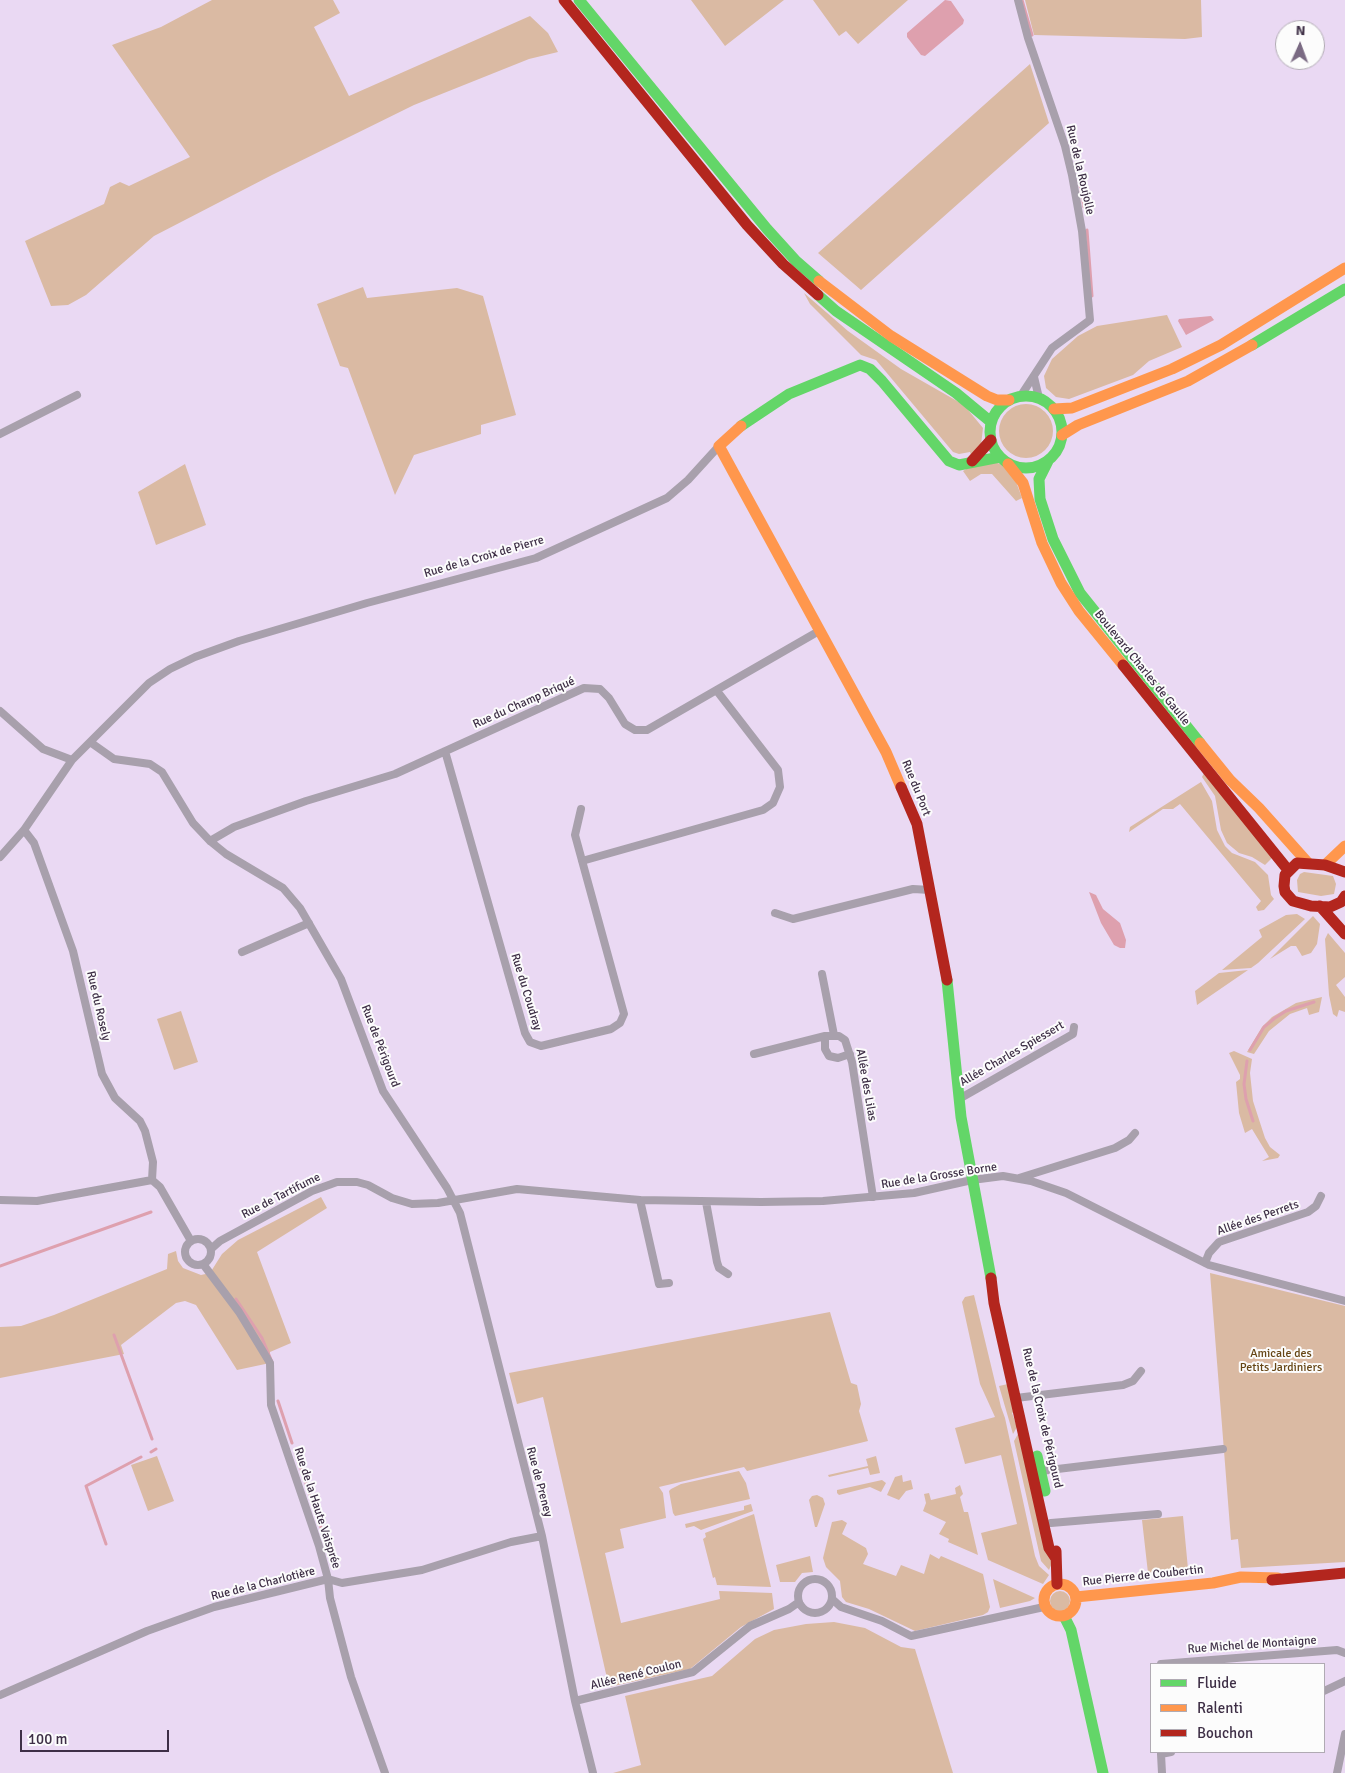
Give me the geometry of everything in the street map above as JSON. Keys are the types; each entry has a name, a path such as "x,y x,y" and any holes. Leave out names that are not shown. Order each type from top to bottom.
{"main road":[{"path":"564,0 747,225 784,264 836,311 956,393 990,422"},
{"path":"579,0 761,222 796,261 858,314 987,396 997,400 1015,398 1039,398 1054,409 1062,426 1062,435 1055,454 1048,461 1028,468 1004,461 991,440 990,422 1001,406 1015,398"},
{"path":"1054,409 1072,408 1172,369 1221,345 1345,268"},
{"path":"1062,435 1078,425 1170,388 1224,362 1345,289"},
{"name":"Rue de la Croix de Pierre","path":"719,446 740,427 789,394 851,367 860,366 870,370 882,381 949,461 959,465 972,461 1004,461"},
{"path":"972,461 991,440"},
{"name":"Rue du Port","path":"719,446 886,752 905,793 920,836 952,1013 959,1099 972,1180"},
{"name":"Boulevard Charles de Gaulle","path":"1004,461 1023,483 1042,544 1058,577 1079,612 1288,870"},
{"name":"Boulevard Charles de Gaulle","path":"1048,461 1039,479 1040,499 1053,539 1080,592 1230,780 1259,808 1308,863"},
{"path":"1325,865 1345,846"},
{"path":"1345,872 1325,865 1297,863 1288,870 1284,886 1288,897 1299,904 1320,906 1337,904 1345,898"},
{"path":"1320,906 1345,934"},
{"name":"Rue de la Croix de Périgourd","path":"972,1180 993,1287 1002,1302 1049,1548 1056,1557"},
{"name":"Rue de la Croix de Périgourd","path":"1020,1397 1041,1471 1052,1523 1056,1545 1057,1584"},
{"name":"Rue Pierre de Coubertin","path":"1076,1597 1213,1582 1247,1584 1278,1578 1345,1573"},
{"path":"1057,1584 1070,1587 1076,1597 1073,1610 1064,1616 1052,1615 1044,1606 1045,1593 1057,1584"},
{"path":"1064,1616 1071,1630 1103,1773"}],"street":[{"name":"Rue de la Roujolle","path":"1018,0 1028,38 1065,146 1072,175 1082,231 1090,320 1052,348 1044,357 1034,378"},
{"path":"1015,398 1034,378"},
{"path":"1034,378 1039,398"},
{"path":"0,434 77,395"},
{"name":"Rue de la Croix de Pierre","path":"0,857 24,830 72,760 150,683 170,669 194,657 367,604 536,558 667,498 688,480 719,446"},
{"name":"Rue du Champ Briqué","path":"210,841 234,827 306,801 395,774 584,688 595,687 604,692 625,724 639,731 654,727 819,631"},
{"path":"582,861 763,810 773,803 780,787 778,770 717,691"},
{"path":"0,711 43,749 72,760"},
{"name":"Rue de Périgourd","path":"90,742 114,758 150,764 162,772 193,822 210,841 226,854 283,888 300,908 341,979 383,1090 454,1199"},
{"name":"Rue du Coudray","path":"445,751 526,1033 530,1042 537,1046 548,1046 611,1029 620,1023 624,1014 575,835 582,809"},
{"name":"Rue du Rosely","path":"24,830 34,843 73,951 102,1074 115,1098 140,1121 145,1131 152,1156 152,1180"},
{"path":"775,913 793,920 912,889 930,890"},
{"path":"242,952 309,923"},
{"path":"822,974 830,1036 825,1049 829,1056 838,1058 850,1054"},
{"name":"Allée Charles Spiessert","path":"959,1099 1073,1034 1074,1027"},
{"path":"754,1054 830,1036"},
{"name":"Allée des Lilas","path":"830,1036 844,1040 850,1054 873,1197"},
{"path":"1019,1178 1116,1148 1129,1140 1135,1133"},
{"name":"Rue de la Grosse Borne","path":"454,1199 517,1190 640,1200 706,1202 823,1201 914,1193 972,1180 1003,1176 1019,1178 1066,1194 1205,1263 1345,1301"},
{"path":"0,1200 36,1201 152,1180 160,1187 191,1241"},
{"name":"Rue de Tartifume","path":"211,1249 231,1235 318,1188 332,1183 357,1182 412,1204 438,1203 454,1199"},
{"name":"Allée des Perrets","path":"1205,1263 1209,1253 1219,1242 1308,1212 1316,1206 1321,1196"},
{"name":"Rue de Preney","path":"454,1199 460,1213 542,1536 575,1702 593,1773"},
{"path":"640,1200 659,1284 669,1282"},
{"path":"706,1202 716,1262 719,1268 728,1274"},
{"path":"203,1240 211,1249 209,1260 203,1264 194,1265 187,1260 185,1252 191,1241 203,1240"},
{"name":"Rue de la Haute Vaisprée","path":"203,1264 244,1319 270,1363 271,1405 328,1578 330,1598 348,1668 385,1773"},
{"path":"1020,1397 1123,1385 1134,1381 1140,1371"},
{"path":"1041,1471 1223,1449"},
{"path":"1052,1523 1158,1514"},
{"name":"Rue de la Charlotière","path":"0,1696 155,1628 214,1607 328,1578 342,1583 422,1570 512,1542 542,1536"},
{"path":"816,1578 827,1583 831,1588 832,1599 826,1609 816,1613 806,1610 799,1602 801,1586 805,1582 816,1578"},
{"path":"832,1599 841,1607 882,1621 912,1636 1044,1606"},
{"name":"Allée René Coulon","path":"575,1702 693,1672 750,1626 789,1610 799,1602"},
{"name":"Rue Michel de Montaigne","path":"1174,1663 1336,1650 1345,1653"},
{"path":"1325,1691 1345,1681"},
{"path":"1337,1773 1345,1734"},
{"path":"1161,1753 1162,1773"}],"green space":[{"path":"212,0 333,0 340,13 314,27 349,96 530,16 548,33 558,52 529,59 414,105 272,175 154,236 86,295 68,305 51,306 25,241 104,204 110,187 120,182 129,186 190,157 112,45 161,27"},
{"path":"691,0 784,0 725,46"},
{"path":"813,0 908,0 858,44 846,31 839,36"},
{"path":"1025,0 1201,0 1202,37 1185,39 1034,35"},
{"path":"1030,64 1049,123 861,290 818,253"},
{"path":"363,287 367,298 457,288 483,296 516,415 481,425 481,434 414,455 395,495 348,368 340,366 317,304"},
{"path":"804,293 848,331 901,369 964,405 983,428 981,445 971,455 970,452 959,454 953,452 876,360 861,355 810,304"},
{"path":"1167,315 1182,347 1149,361 1133,375 1069,399 1056,397 1046,388 1044,376 1052,359 1078,336 1097,326"},
{"path":"1026,404 1036,406 1045,412 1051,421 1053,431 1051,441 1045,450 1036,456 1026,458 1016,456 1007,450 1001,441 999,431 1001,421 1007,412 1016,406"},
{"path":"994,462 1004,465 1015,479 1022,498 1016,501 992,474 981,474 970,481 963,471 971,466"},
{"path":"185,464 206,525 156,545 138,492"},
{"path":"1204,773 1273,857 1265,865 1252,857 1239,853 1227,843 1221,830 1215,796 1202,777"},
{"path":"1201,782 1212,801 1217,830 1225,846 1232,853 1255,862 1268,875 1271,895 1274,899 1264,910 1258,911 1256,907 1261,901 1180,804 1173,809 1163,809 1129,832 1130,827"},
{"path":"1304,872 1333,876 1336,884 1334,894 1321,896 1298,892 1297,880 1300,874"},
{"path":"1297,914 1305,919 1258,963 1251,968 1222,970 1262,937 1259,930 1286,915"},
{"path":"1313,916 1320,924 1317,944 1311,953 1302,956 1296,946 1291,946 1270,959"},
{"path":"1328,933 1345,953 1345,977 1336,985 1345,997 1345,1012 1339,1010 1337,1017 1333,1014 1329,995 1325,939"},
{"path":"1248,970 1197,1005 1195,991 1219,973"},
{"path":"1322,997 1319,1012 1309,1015 1307,1008 1290,1014 1269,1031 1254,1054 1247,1052 1262,1027 1272,1017 1296,1003"},
{"path":"181,1011 198,1062 174,1070 157,1019"},
{"path":"1234,1051 1252,1059 1250,1073 1253,1101 1265,1138 1270,1147 1280,1155 1278,1158 1262,1161 1269,1157 1252,1129 1245,1133 1239,1113 1236,1082 1240,1079 1240,1075 1229,1053"},
{"path":"321,1197 327,1208 257,1252 291,1343 270,1352 270,1363 237,1370 196,1305 185,1301 176,1303 121,1345 124,1354 0,1378 0,1327 21,1326 54,1315 167,1269 168,1254 176,1251 178,1261 183,1268 201,1275 210,1273 222,1254 238,1240"},
{"name":"Amicale des Petits Jardiniers","path":"1210,1273 1345,1306 1345,1562 1241,1568 1238,1539 1231,1540"},
{"path":"974,1295 1005,1418 1035,1556 1039,1566 1049,1575 1043,1584 988,1560 981,1533 1017,1524 1001,1455 965,1464 955,1428 995,1417 980,1384 962,1302 965,1297"},
{"path":"830,1312 851,1383 857,1385 861,1404 859,1411 868,1441 747,1471 744,1467 659,1487 663,1493 666,1518 620,1529 624,1548 605,1553 621,1623 720,1599 719,1591 772,1593 774,1609 741,1627 690,1669 609,1687 543,1397 517,1404 509,1373"},
{"path":"1008,1384 1014,1412 1012,1413 1017,1427 1013,1434 999,1386"},
{"path":"1018,1434 1052,1563 1049,1570 1041,1561 1014,1441"},
{"path":"157,1456 174,1501 148,1511 131,1465"},
{"path":"876,1456 880,1473 870,1475 868,1468 829,1477 828,1475 868,1466 866,1459"},
{"path":"739,1471 746,1483 750,1499 675,1516 669,1491 671,1489 681,1484"},
{"path":"902,1475 903,1482 911,1480 913,1489 906,1491 899,1500 887,1495 895,1477"},
{"path":"882,1480 886,1483 881,1492 870,1487 839,1495 837,1493 837,1490"},
{"path":"960,1485 963,1494 960,1497 964,1512 968,1512 978,1555 948,1542 949,1539 939,1534 946,1522 923,1511 926,1503 924,1494 929,1493 931,1500 956,1494 955,1488"},
{"path":"817,1495 823,1498 825,1504 817,1527 815,1527 809,1500 812,1496"},
{"path":"751,1504 753,1511 701,1530 694,1526 686,1528 685,1524 744,1510 744,1506"},
{"path":"754,1514 771,1587 717,1585 715,1577 713,1578 703,1539 706,1537 705,1533"},
{"path":"1183,1516 1188,1569 1148,1573 1142,1520"},
{"path":"842,1520 847,1523 842,1534 866,1548 868,1554 863,1564 896,1576 901,1565 924,1574 930,1554 939,1559 941,1556 983,1574 990,1607 988,1612 983,1615 915,1631 869,1609 846,1602 842,1597 840,1581 826,1567 823,1558 832,1522"},
{"path":"810,1556 813,1572 802,1573 795,1582 780,1582 776,1565"},
{"path":"993,1579 1035,1598 1030,1601 1000,1608"},
{"path":"1060,1591 1067,1594 1070,1601 1067,1608 1060,1611 1053,1608 1050,1601 1053,1594"},
{"path":"834,1622 865,1628 901,1647 915,1649 953,1773 613,1773 641,1765 625,1696 712,1676 755,1639 774,1630 806,1624"}],"shaded area":[{"path":"945,0 951,1 964,20 963,24 925,56 921,55 907,37 907,33"},
{"path":"1211,316 1214,320 1186,335 1178,321 1179,319"},
{"path":"1089,892 1096,895 1103,909 1120,923 1126,940 1125,948 1114,945 1101,923"}],"waterway":[{"path":"1022,0 1032,35"},
{"path":"1080,185 1084,207"},
{"path":"1087,230 1092,296"},
{"path":"1250,1050 1264,1027 1275,1018 1286,1011 1314,1002"},
{"path":"1247,1061 1244,1084 1246,1099 1253,1121"},
{"path":"0,1266 151,1212"},
{"path":"236,1299 262,1338 272,1362"},
{"path":"114,1335 152,1439"},
{"path":"278,1401 292,1443"},
{"path":"151,1452 156,1449"},
{"path":"296,1454 326,1542"},
{"path":"106,1544 86,1486 141,1457"}],"traffic: fast":[{"path":"579,0 767,229 796,261 819,281"},
{"path":"1252,345 1345,289"},
{"path":"818,295 836,311 956,393 991,422"},
{"path":"741,426 789,394 860,365 870,369 882,381 949,461 959,465 1000,457"},
{"path":"1026,396 1040,399 1052,406 1059,418 1062,432 1059,446 1052,458 1040,465 1026,468 1012,465 1000,458 993,446 990,432 993,418 1000,406 1012,399 1026,396"},
{"path":"1048,461 1039,479 1040,499 1053,539 1080,593 1200,743"},
{"path":"947,980 961,1117 991,1278"},
{"path":"1037,1456 1045,1491"},
{"path":"1064,1616 1071,1630 1103,1773"}],"traffic: slow":[{"path":"1054,409 1072,408 1172,369 1221,345 1345,268"},
{"path":"819,281 891,336 987,396 997,400 1009,400"},
{"path":"1062,435 1078,425 1188,381 1252,345"},
{"path":"741,426 719,446 886,752 901,787"},
{"path":"1008,464 1023,483 1042,543 1061,583 1079,611 1123,665"},
{"path":"1200,743 1230,780 1259,808 1308,863"},
{"path":"1325,865 1345,846"},
{"path":"1076,1597 1213,1583 1241,1577 1278,1578"},
{"path":"1060,1584 1072,1588 1076,1600 1072,1612 1060,1616 1048,1612 1044,1600 1048,1588 1060,1584"}],"traffic: jam":[{"path":"564,0 747,225 783,264 818,295"},
{"path":"972,461 991,440"},
{"path":"1123,665 1288,870"},
{"path":"901,787 917,824 947,980"},
{"path":"1345,872 1325,865 1297,863 1285,875 1284,886 1285,892 1293,901 1311,906 1330,907 1341,902 1345,896"},
{"path":"1320,906 1345,934"},
{"path":"991,1278 994,1303 1049,1548 1055,1557"},
{"path":"1056,1551 1057,1584"},
{"path":"1272,1580 1345,1573"}]}
